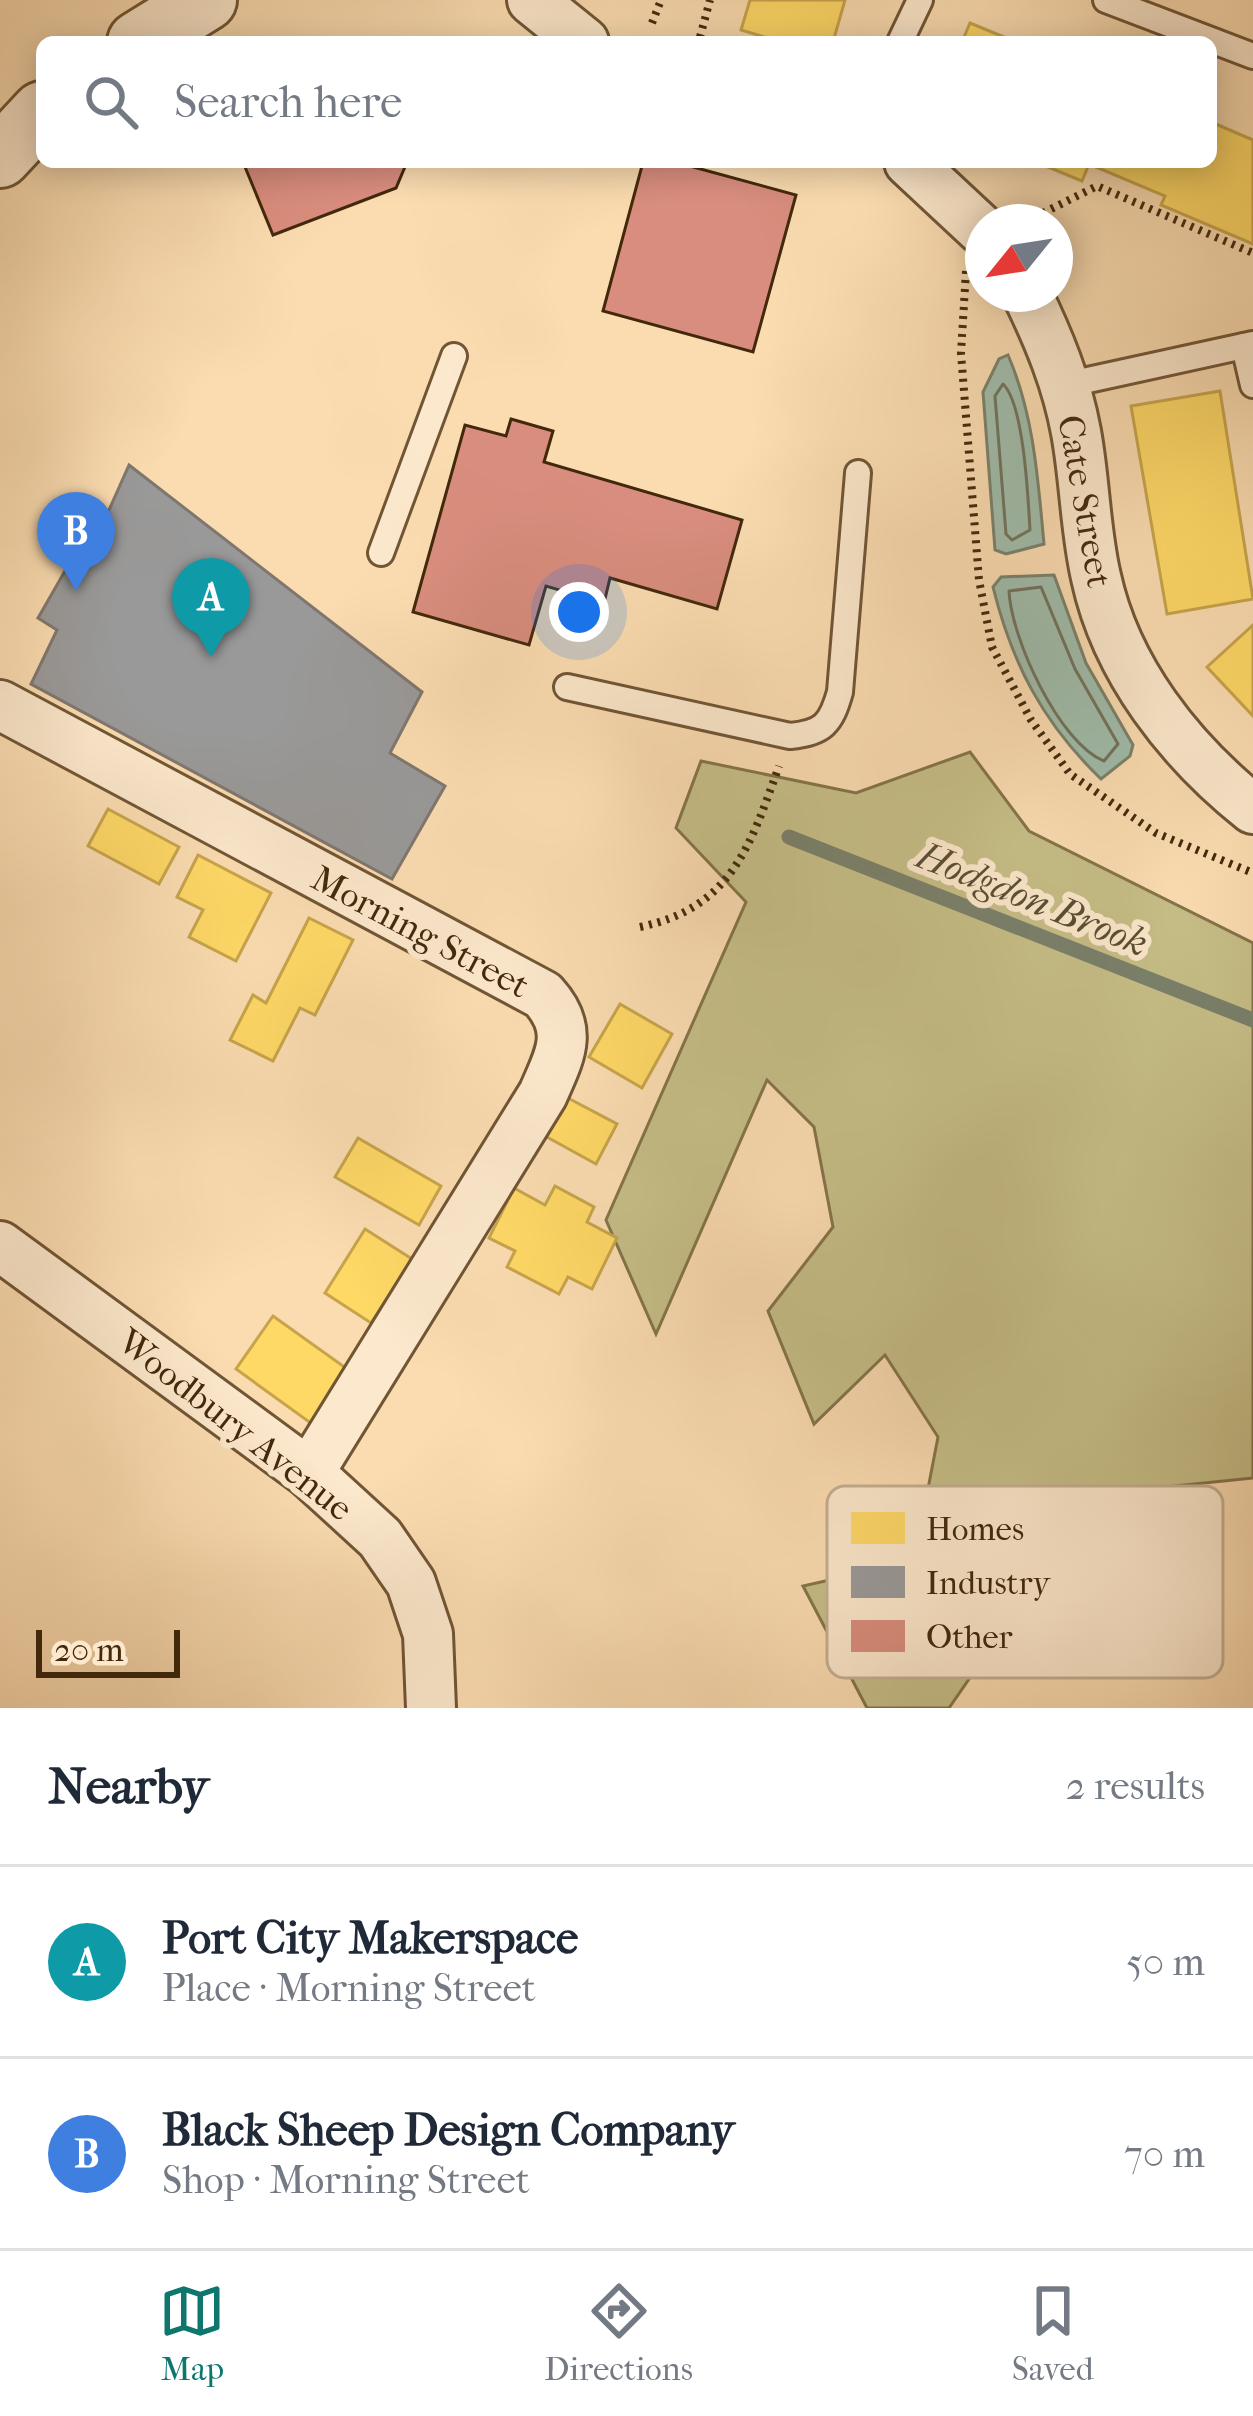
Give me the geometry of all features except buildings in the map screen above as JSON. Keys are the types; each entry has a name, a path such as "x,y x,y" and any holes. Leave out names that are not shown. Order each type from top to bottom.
{"street":[{"path":"147,36 206,0"},
{"path":"532,0 577,36"},
{"path":"0,157 36,118"},
{"path":"915,168 965,214"},
{"name":"Cate Street","path":"1035,312 1065,385 1096,578 1116,636 1161,716 1193,754 1253,809"},
{"name":"Morning Street","path":"0,705 543,995 559,1013 566,1034 544,1094 309,1473"},
{"name":"Woodbury Avenue","path":"0,1246 309,1473 380,1538 411,1583 428,1634 431,1708"}],"lane":[{"path":"903,36 920,0"},
{"path":"1106,0 1200,36"},
{"path":"1217,42 1253,56"},
{"path":"1065,385 1248,345 1253,385"},
{"path":"381,553 454,356"},
{"path":"567,687 790,736 814,734 831,722 840,692 858,473"}],"path":[{"path":"652,23 662,0"},
{"path":"700,36 710,0"},
{"path":"1062,204 1097,186 1253,253"},
{"path":"965,285 961,353 979,580 992,647 1030,720 1070,774 1156,833 1253,873"},
{"path":"640,927 679,919 714,898 740,856 790,736"}],"shaded area":[{"path":"970,752 1029,831 1253,943 1253,1478 1175,1486 929,1486 938,1437 885,1355 814,1424 768,1311 833,1227 814,1127 767,1080 656,1334 606,1220 746,902 676,828 701,761 856,793"},
{"path":"827,1581 827,1632 803,1586"},
{"path":"851,1678 970,1678 949,1708 867,1708"}],"water":[{"path":"1008,355 1029,424 1044,544 1006,554 995,550 983,392 999,359"},
{"path":"1054,575 1086,663 1133,745 1130,756 1101,779 1062,736 1032,691 993,587 1001,577"}],"waterway":[{"name":"Hodgdon Brook","path":"789,837 1253,1020"}],"place":[{"name":"Black Sheep Design Company","path":"76,591"},
{"name":"Port City Makerspace","path":"211,657"}]}
